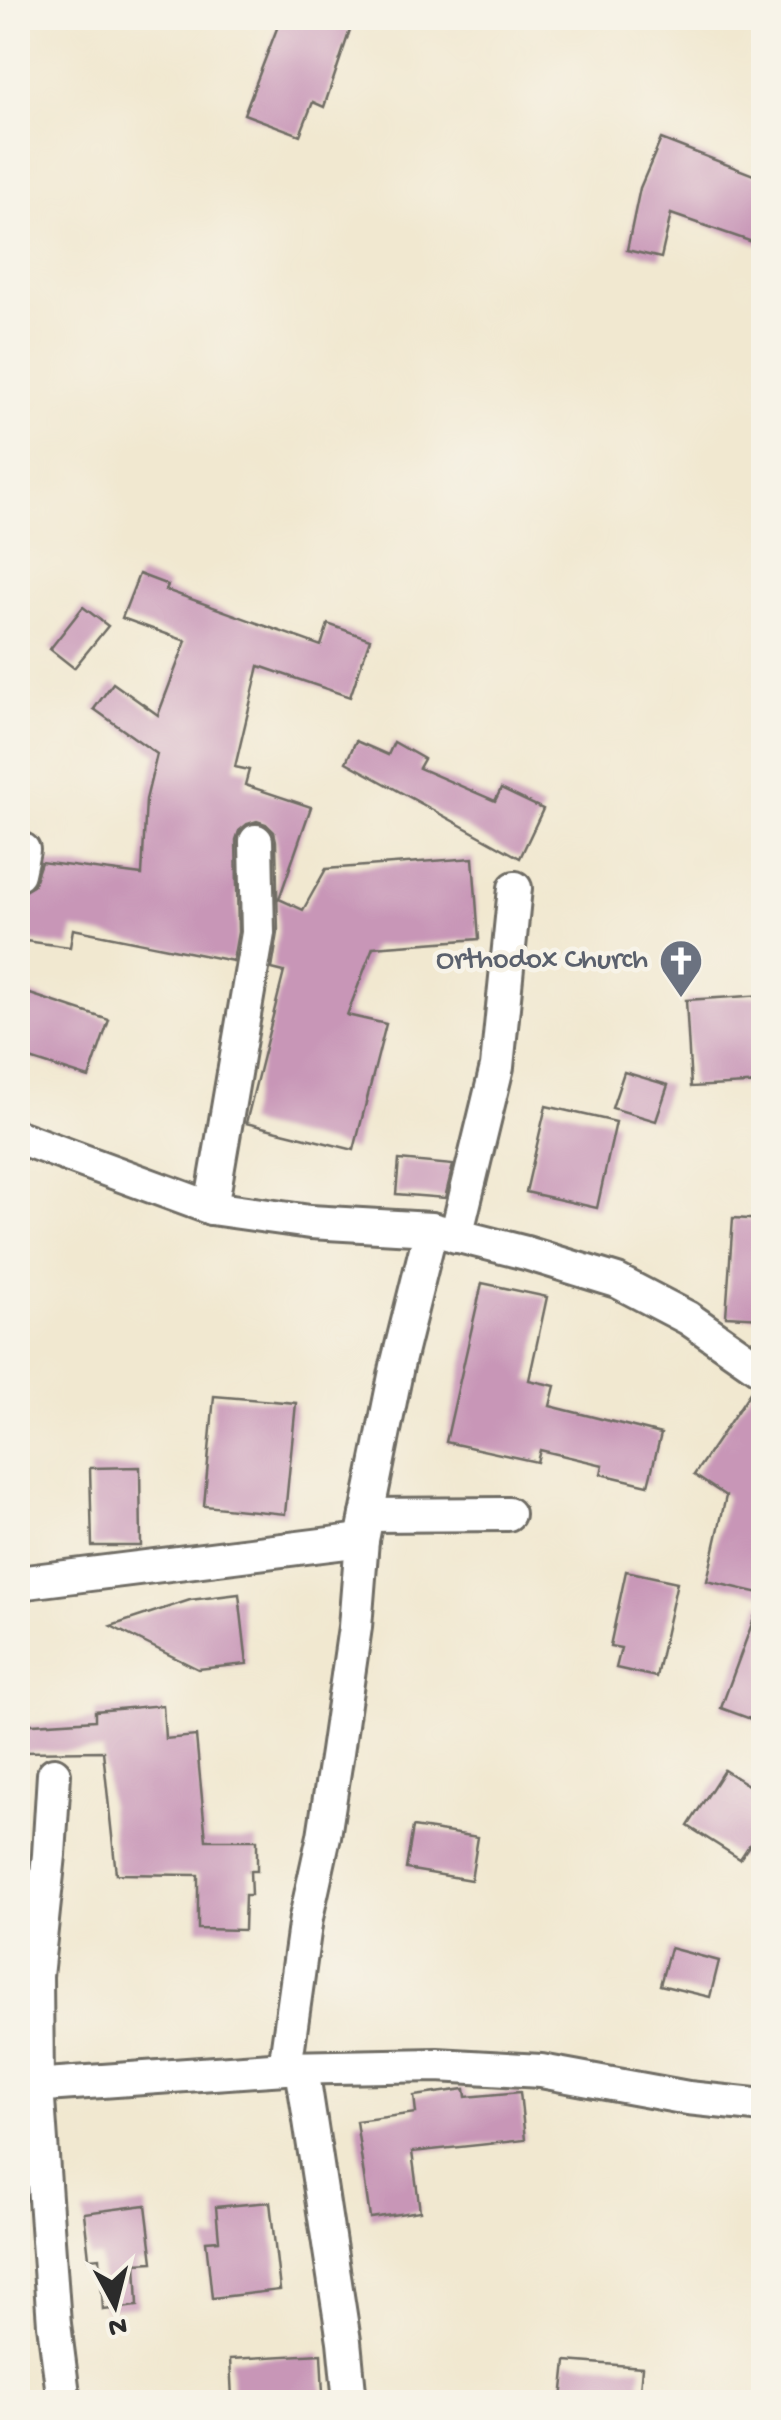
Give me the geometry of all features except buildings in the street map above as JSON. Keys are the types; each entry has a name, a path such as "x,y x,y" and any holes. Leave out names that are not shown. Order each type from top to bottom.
{"street":[{"path":"211,1208 258,933 256,841"},
{"path":"350,2402 344,2340 293,2068 306,1918 337,1752 365,1528 397,1366 497,1067 516,888"},
{"path":"18,1137 211,1208 310,1222 443,1232 617,1281 688,1318 764,1371"},
{"path":"18,1583 365,1528 508,1514"},
{"path":"54,1774 27,2087 64,2402"},
{"path":"27,2087 293,2068 438,2065 541,2071 688,2098 764,2106"}],"place":[{"name":"Orthodox Church","path":"681,999"}]}
